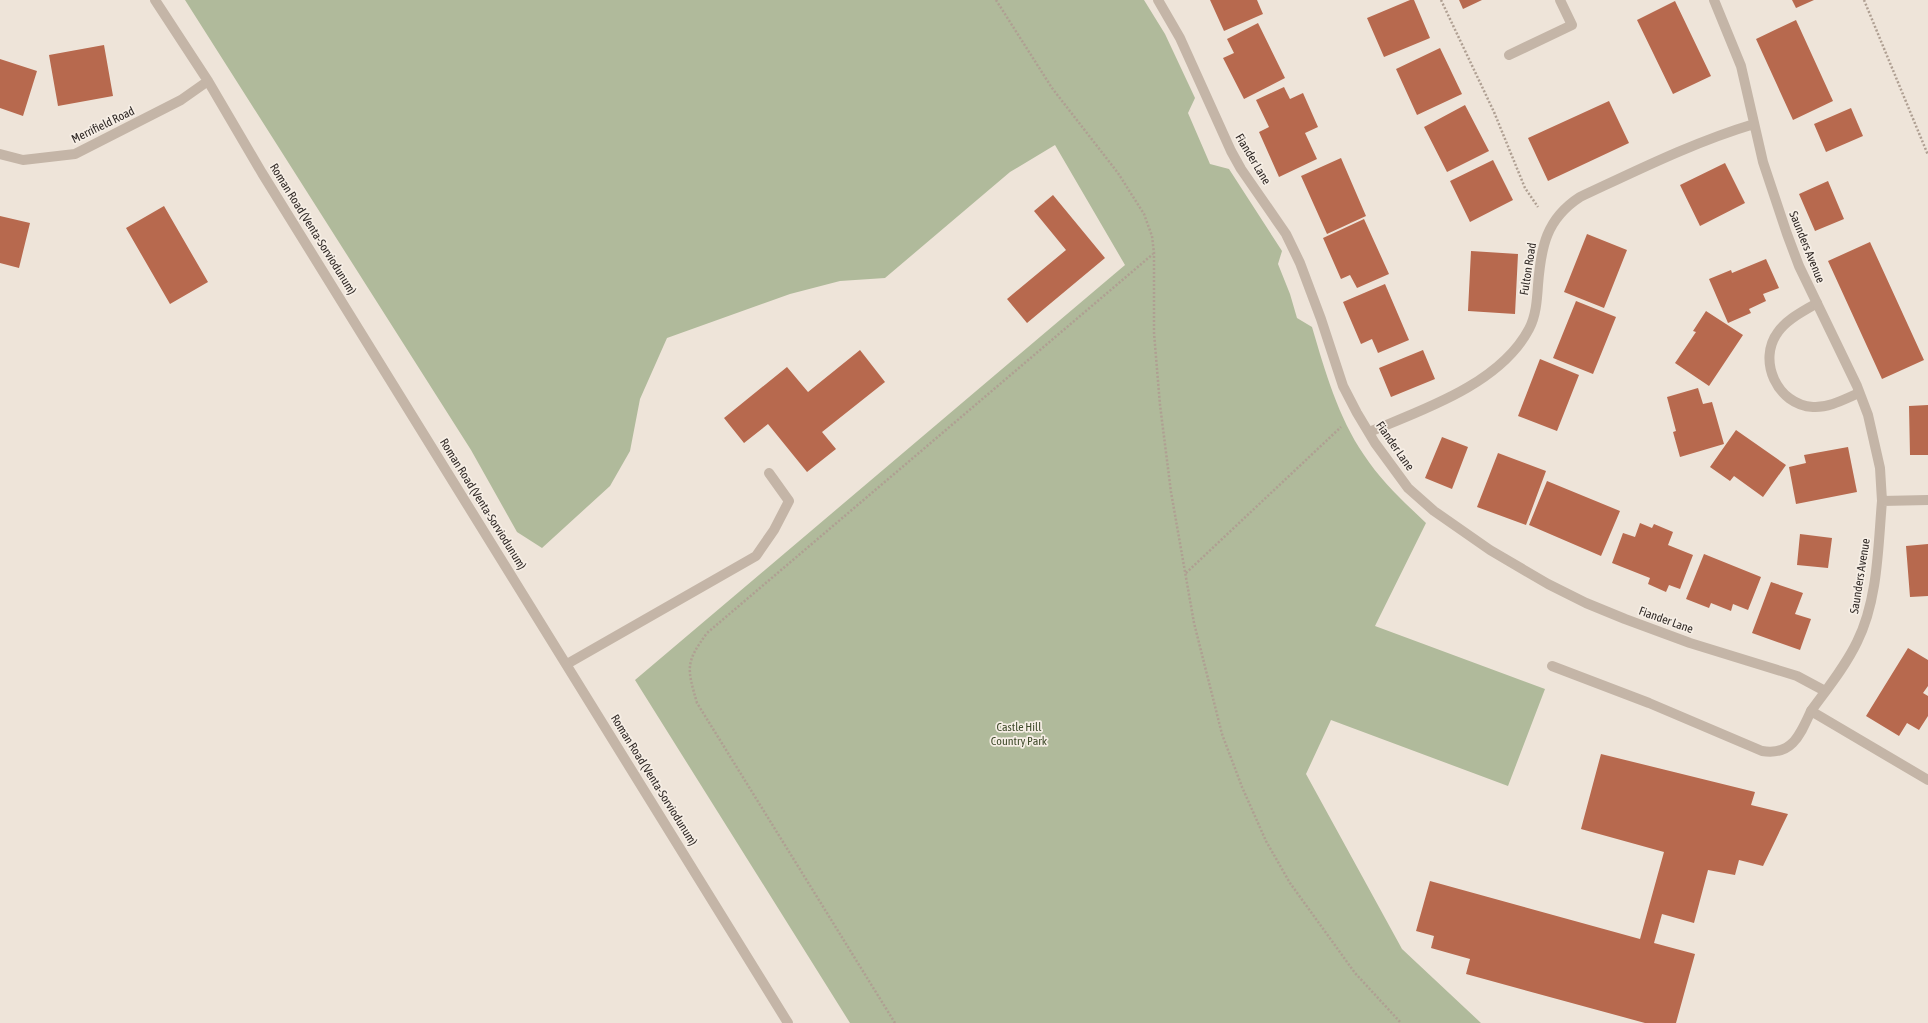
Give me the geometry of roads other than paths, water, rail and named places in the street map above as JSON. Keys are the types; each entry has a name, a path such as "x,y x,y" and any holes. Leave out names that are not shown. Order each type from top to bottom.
{"street":[{"name":"Roman Road (Venta-Sorviodunum)","path":"155,0 208,81 266,179 788,1023"},
{"name":"Fiander Lane","path":"1158,0 1180,38 1231,151 1241,169 1286,234 1300,263 1316,304 1342,386 1368,432 1408,488 1434,511 1490,550 1548,584 1625,619 1690,643 1797,676 1825,691"},
{"path":"1509,56 1572,25 1560,0"},
{"name":"Saunders Avenue","path":"1552,666 1649,703 1762,751 1772,752 1786,750 1801,735 1811,712 1857,642 1868,616 1877,560 1882,501 1880,468 1875,443 1860,392 1799,266 1777,206 1763,162 1741,66 1714,0"},
{"name":"Merrifield Road","path":"0,154 23,160 75,154 181,100 208,81"},
{"name":"Fulton Road","path":"1368,432 1462,390 1496,367 1511,353 1523,339 1535,315 1544,246 1553,221 1569,204 1580,196 1672,154 1717,135 1754,124"},
{"path":"1817,303 1788,322 1778,331 1772,341 1768,354 1768,366 1773,378 1781,390 1792,399 1802,405 1813,407 1824,406 1860,392"},
{"path":"567,664 756,556 774,530 789,501 769,473"},
{"path":"1882,501 1928,500"},
{"path":"1811,712 1928,780"}],"park label":[{"name":"Castle Hill Country Park","path":"1019,734"}]}
